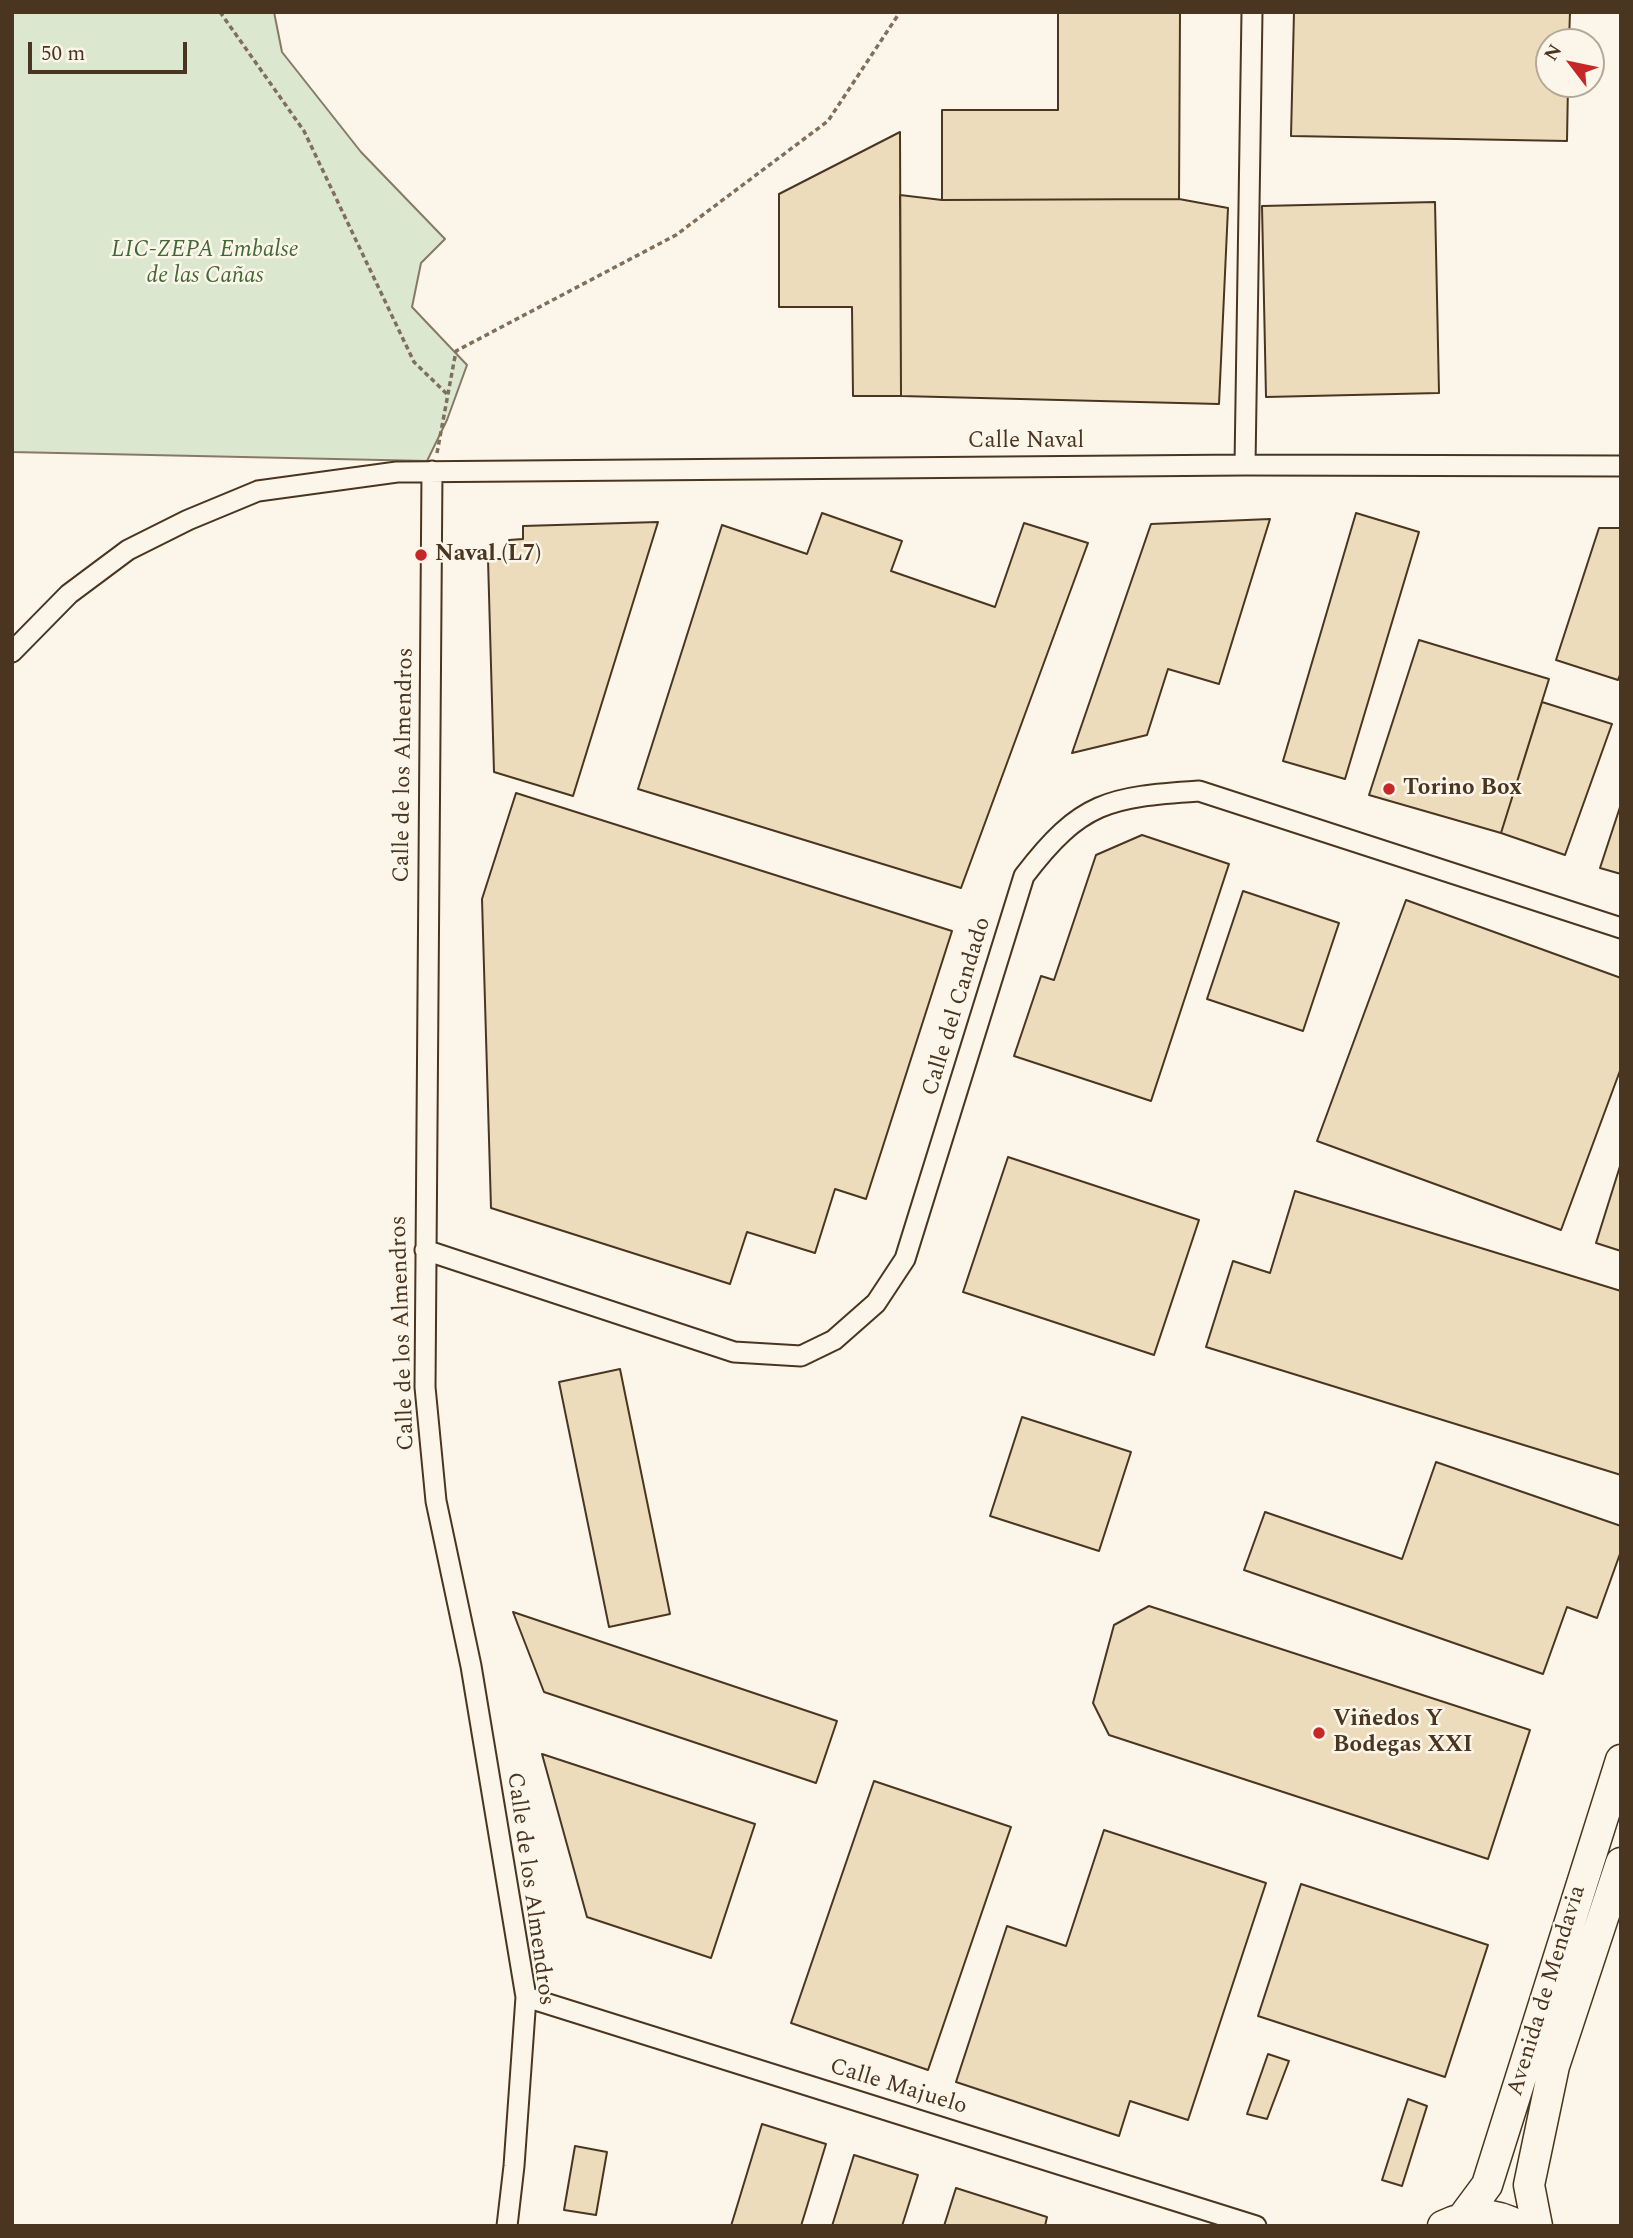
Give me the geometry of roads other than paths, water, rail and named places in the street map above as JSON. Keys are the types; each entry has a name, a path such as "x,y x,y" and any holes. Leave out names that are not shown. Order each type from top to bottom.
{"main road":[{"name":"Avenida de Mendavia","path":"1453,2221 1487,2185 1621,1760"},
{"name":"Avenida de Mendavia","path":"1537,2226 1529,2185 1554,2066 1621,1863"},
{"path":"1453,2221 1505,2218 1518,2226"}],"street":[{"path":"1245,465 1252,12"},
{"name":"Calle Naval","path":"12,652 69,594 128,550 188,520 258,491 397,472 1245,465 1621,466"},
{"name":"Calle de los Almendros","path":"432,471 425,1387 436,1501 471,1666 526,1997 507,2226"},
{"name":"Calle del Candado","path":"425,1250 734,1352 801,1356 834,1340 876,1303 905,1259 1024,876 1050,841 1088,811 1138,795 1199,791 1621,928"},
{"name":"Calle Majuelo","path":"526,1997 1256,2226"}],"place":[{"name":"Naval (L7)","path":"421,555"},
{"name":"Torino Box","path":"1389,789"},
{"name":"Viñedos Y Bodegas XXI","path":"1319,1733"}],"park label":[{"name":"LIC-ZEPA Embalse de las Cañas","path":"205,264"}]}
